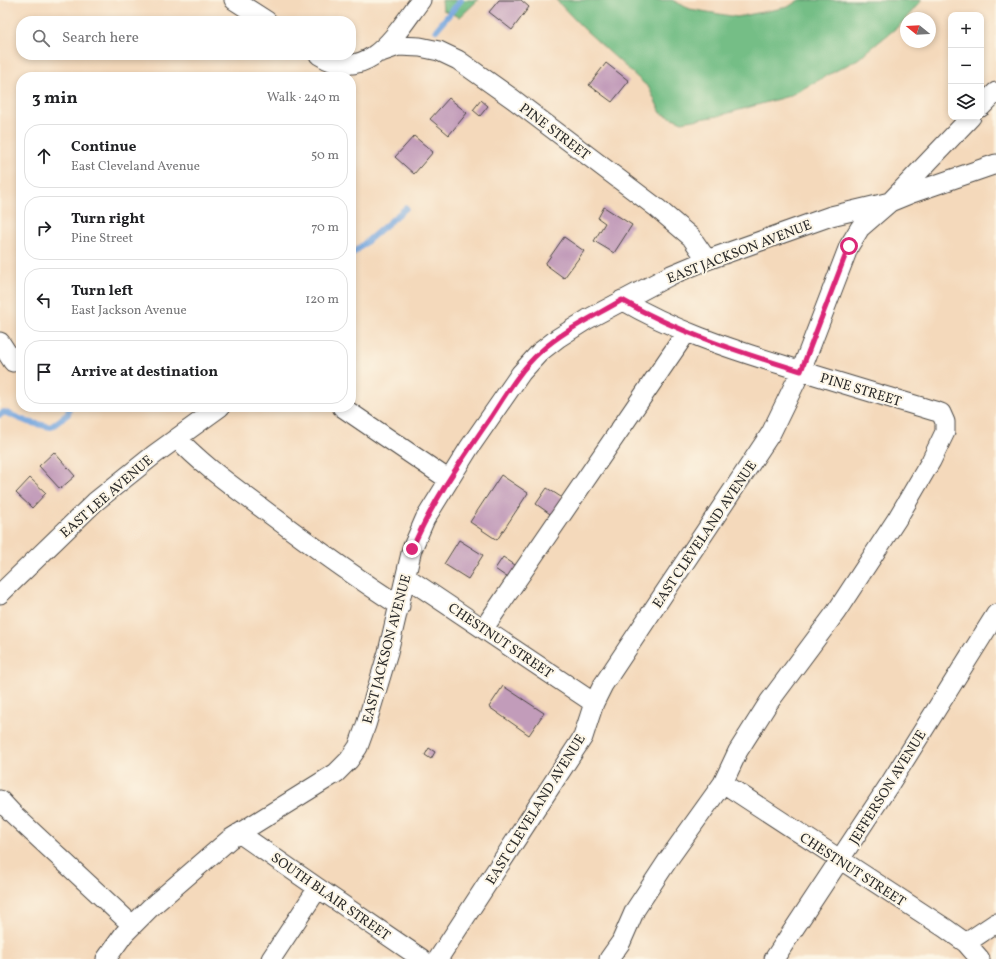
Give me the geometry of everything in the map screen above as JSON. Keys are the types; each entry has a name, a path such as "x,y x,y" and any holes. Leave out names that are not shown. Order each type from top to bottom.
{"street":[{"path":"234,0 259,16"},
{"path":"381,52 421,0"},
{"name":"PINE STREET","path":"333,60 343,64 357,64 381,52 398,46 420,47 439,51 458,60 513,99 657,208 691,237 707,260"},
{"path":"984,104 996,92"},
{"name":"EAST CLEVELAND AVENUE","path":"438,959 570,759 583,737 594,703 603,685 771,433 801,371 849,246 860,228 890,202 968,120"},
{"path":"890,202 996,164"},
{"name":"EAST JACKSON AVENUE","path":"106,959 132,925 150,908 240,833 336,773 349,760 358,747 366,725 400,606 412,549 425,519 449,480 521,373 540,352 558,338 622,300 671,275 707,260 831,216 890,202"},
{"name":"PINE STREET","path":"622,300 651,317 686,333 801,371 941,413 945,422 945,432 931,461 897,519 836,612 769,702 738,752 723,783"},
{"path":"484,628 686,333"},
{"path":"0,342 13,362"},
{"name":"EAST LEE AVENUE","path":"0,594 95,502 213,412"},
{"path":"349,412 449,480"},
{"path":"177,438 187,449 227,482 345,571 400,606"},
{"name":"CHESTNUT STREET","path":"406,577 594,703"},
{"name":"JEFFERSON AVENUE","path":"774,959 889,785 996,614"},
{"path":"609,959 621,942 635,910 670,857 723,783"},
{"name":"CHESTNUT STREET","path":"723,783 966,944 980,959"},
{"path":"0,800 13,814 132,925"},
{"name":"SOUTH BLAIR STREET","path":"240,833 422,959"},
{"path":"271,959 318,888"},
{"path":"966,944 996,923"}],"green space":[{"path":"442,0 478,0 460,17 443,10"},
{"path":"556,0 672,0 690,9 737,17 788,7 799,0 922,0 912,12 900,12 900,25 858,59 789,96 718,116 682,122 661,113 649,88 582,27"}],"building":[{"path":"499,0 521,0 529,7 512,30 489,12"},
{"path":"606,63 629,81 612,102 589,85"},
{"path":"449,98 467,113 449,135 430,119"},
{"path":"481,100 488,106 480,116 473,110"},
{"path":"414,136 433,152 414,174 395,157"},
{"path":"604,207 632,225 614,253 594,241 605,223 598,218"},
{"path":"564,237 584,251 564,278 545,264"},
{"path":"54,452 75,476 60,489 39,466"},
{"path":"501,475 528,493 497,540 470,522"},
{"path":"30,478 46,493 32,508 16,493"},
{"path":"547,488 564,499 553,516 536,504"},
{"path":"459,540 483,555 468,579 444,564"},
{"path":"503,557 518,567 511,580 495,569"},
{"path":"503,686 544,713 529,735 489,707"},
{"path":"429,748 435,752 431,759 425,755"}],"waterway":[{"path":"436,30 461,0"},
{"path":"356,251 406,208"},
{"path":"0,415 4,412 28,422 51,427 68,414 68,412"}],"route":[{"path":"412,549 425,519 469,448 521,373 540,352 558,338 622,300 651,317 686,333 801,371 849,246"}]}
